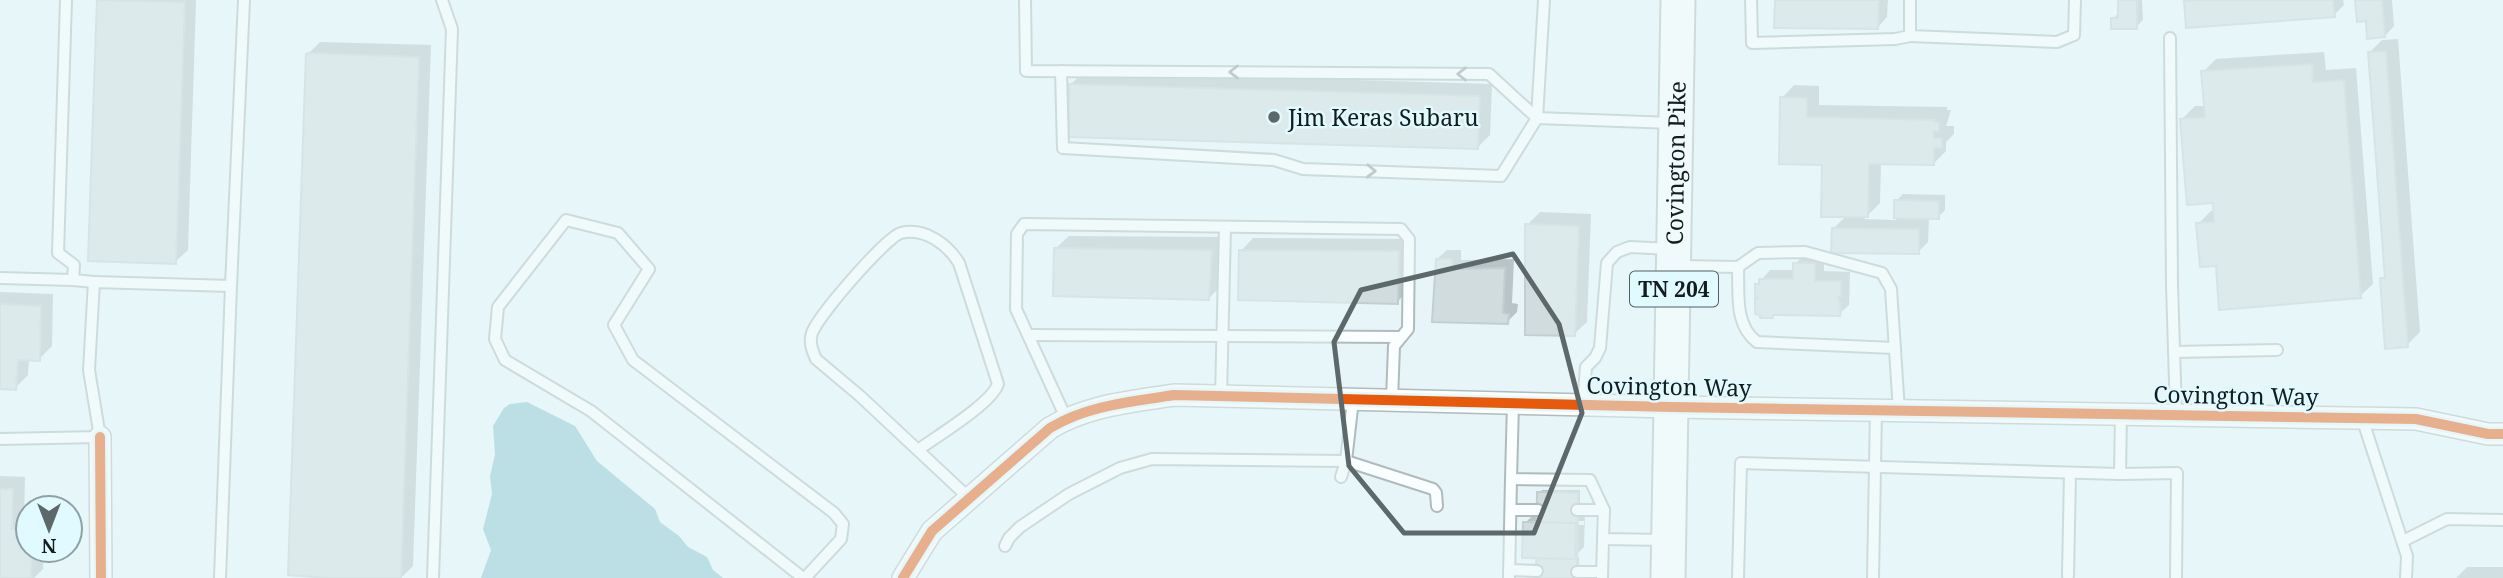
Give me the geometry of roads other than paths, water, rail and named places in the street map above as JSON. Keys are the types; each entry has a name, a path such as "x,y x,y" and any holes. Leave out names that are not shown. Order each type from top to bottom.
{"main road":[{"name":"Covington Pike","path":"1668,578 1678,0"}],"street":[{"name":"Covington Way","path":"904,578 932,531 1050,428 1066,418 1104,405 1174,395 1672,407 2416,419 2488,434 2503,434"},
{"path":"100,437 101,578"}],"lane":[{"path":"66,0 58,253 74,265 73,280"},
{"path":"220,578 244,0"},
{"path":"433,578 452,29 442,0"},
{"path":"1025,0 1026,71 1489,74 1537,118 1676,123"},
{"path":"1061,71 1063,148 1274,160 1303,169 1501,176 1537,118 1544,0"},
{"path":"1751,0 1752,43 1910,36 2057,42 2074,35 2075,0"},
{"path":"1910,0 1910,36"},
{"path":"2170,38 2176,415"},
{"path":"566,220 618,233 649,269 614,325 633,360 834,513 844,524 841,539 804,578 591,411 505,360 495,340 498,307 566,220"},
{"path":"1066,418 1016,309 1017,234 1024,224 1401,229 1409,239 1408,329 1394,346 1392,400"},
{"path":"1222,397 1224,227"},
{"path":"918,450 984,402 995,392 998,384 959,263 951,250 940,242 925,235 909,233 894,236 845,287 816,324 810,342 816,359 970,498"},
{"path":"1584,405 1586,367 1600,348 1607,263 1617,252 1630,247 1674,258 1738,267 1758,253 1805,252 1882,273 1891,289 1899,411"},
{"path":"1738,267 1741,322 1746,334 1757,342 1895,348"},
{"path":"0,278 231,286"},
{"path":"0,439 100,437 89,370 94,282"},
{"path":"1029,335 1401,337"},
{"path":"2174,352 2277,350"},
{"path":"1341,477 1346,461 1353,400"},
{"path":"1513,403 1509,574 1536,571"},
{"path":"1873,578 1876,410"},
{"path":"2120,474 2121,414"},
{"path":"2362,418 2403,541 2407,556 2406,578"},
{"path":"1005,546 1020,527 1074,492 1120,468 1152,459 1346,461 1433,489 1437,506"},
{"path":"1738,578 1741,463 2120,474 2177,473 2176,578"},
{"path":"2068,576 2070,472"},
{"path":"1511,479 1590,481 1604,510 1602,575 1577,572"},
{"path":"1511,510 1538,510"},
{"path":"1577,510 1604,510"},
{"path":"2403,541 2447,519 2503,520"},
{"path":"1602,539 1669,540"}],"water":[{"path":"527,402 575,426 597,461 655,509 660,522 679,536 688,547 707,557 713,570 723,578 481,578 491,550 483,529 492,494 490,476 495,455 493,426 504,408 510,404"}],"place":[{"name":"Jim Keras Subaru","path":"1274,117"}]}
